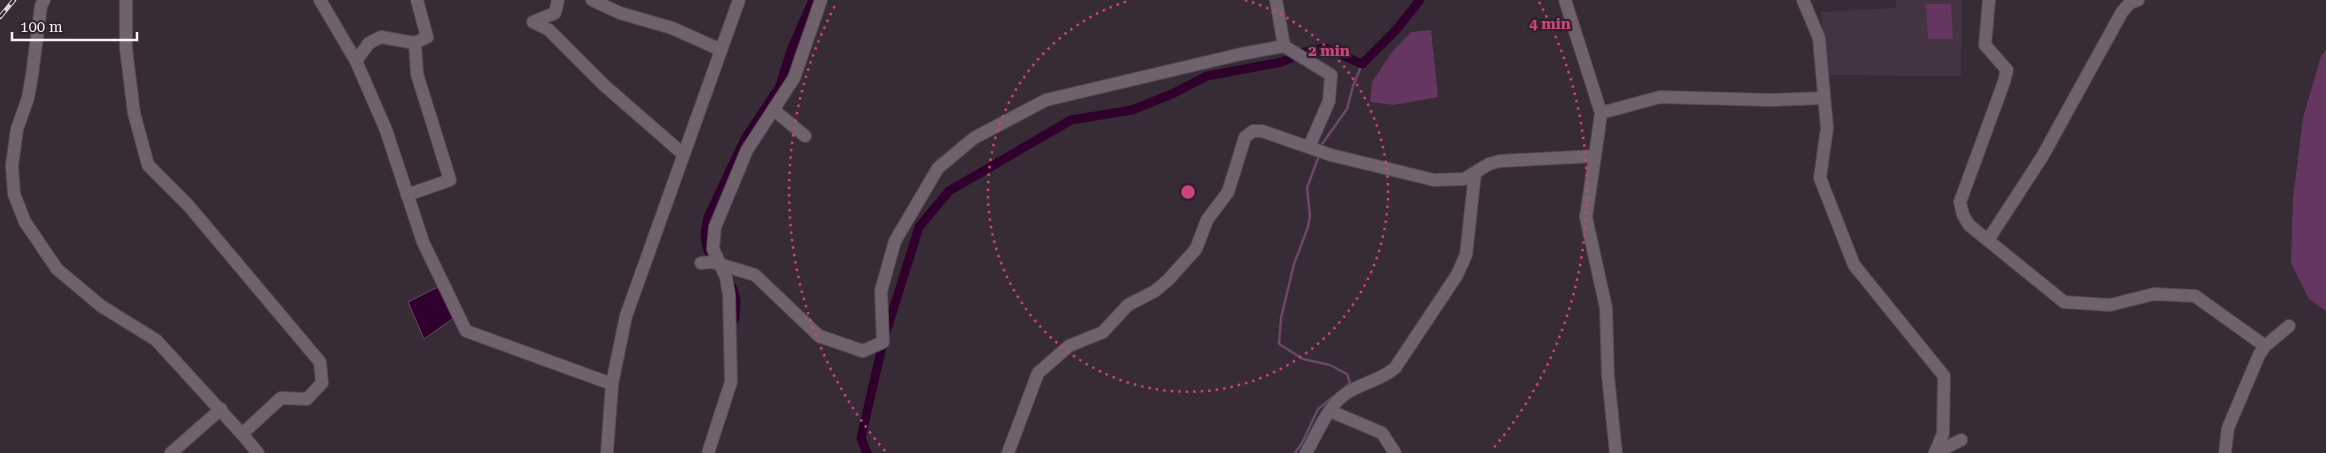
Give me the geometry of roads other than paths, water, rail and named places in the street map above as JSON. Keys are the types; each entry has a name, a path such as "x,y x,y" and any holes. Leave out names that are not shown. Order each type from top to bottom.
{"street":[{"path":"44,0 41,6 28,98 16,129 12,165 14,194 25,222 58,269 101,306 156,340 221,409 258,453"},
{"path":"126,0 126,49 134,113 148,165 188,205 320,362 322,383 307,398 281,398 242,434"},
{"path":"320,0 356,61 386,130 422,242 466,331 612,384"},
{"path":"356,61 369,43 381,37 416,43 427,37 417,0"},
{"path":"558,0 555,14 533,22 549,30 605,86 683,154"},
{"path":"592,0 620,13 672,28 721,50"},
{"path":"607,453 612,384 626,316 739,0"},
{"path":"708,453 731,382 728,295 726,277 713,249 715,227 720,211 747,150 794,78 821,0"},
{"path":"1276,0 1284,46"},
{"path":"1565,0 1601,113 1586,217 1606,308 1608,376 1616,453"},
{"path":"1803,0 1819,38 1827,128 1820,178 1854,265 1944,376 1943,434 1935,453"},
{"path":"1988,0 1985,46 2000,60 2006,70 2004,82 1960,202 1963,215 1969,225 2064,302 2110,305 2154,294 2195,296 2265,346"},
{"path":"1988,240 2042,157 2122,12 2130,3 2138,0"},
{"path":"407,195 450,180 417,74 416,43"},
{"path":"701,262 712,262 755,275 819,336 863,351 883,342 881,291 895,241 938,168 974,138 1046,100 1241,54 1284,46 1331,75 1329,101 1309,147"},
{"path":"1601,113 1660,97 1772,100 1824,98"},
{"path":"774,110 805,136"},
{"path":"1008,453 1038,373 1069,346 1104,332 1128,306 1156,291 1196,249 1207,220 1228,192 1243,142 1249,132 1262,131 1331,155 1434,180 1455,181 1464,179 1489,164 1500,161 1595,156"},
{"path":"1306,453 1330,411 1344,395 1385,376 1395,368 1456,275 1466,255 1475,173"},
{"path":"2225,453 2228,428 2253,367 2265,346 2289,326"},
{"path":"171,453 221,409"},
{"path":"1330,411 1382,432 1395,453"},
{"path":"1935,453 1961,440"}],"waterway":[{"path":"711,257 707,247 706,236 709,215 745,139 780,86 791,50 813,0"},
{"path":"1300,53 1326,48 1362,64 1396,30 1420,0"},
{"path":"867,453 861,438 883,342 919,227 949,191 1071,120 1132,110 1172,94 1207,76 1282,62 1293,57"},
{"path":"1322,144 1347,109 1353,86 1362,64"},
{"path":"1318,158 1307,188 1310,216 1308,227 1294,264 1281,318 1279,344 1303,359 1330,365 1347,374 1350,383 1345,387"},
{"path":"732,287 736,299 735,319"},
{"path":"1295,453 1302,443 1318,409 1333,397"}],"railway":[{"path":"0,17 14,0"}]}
